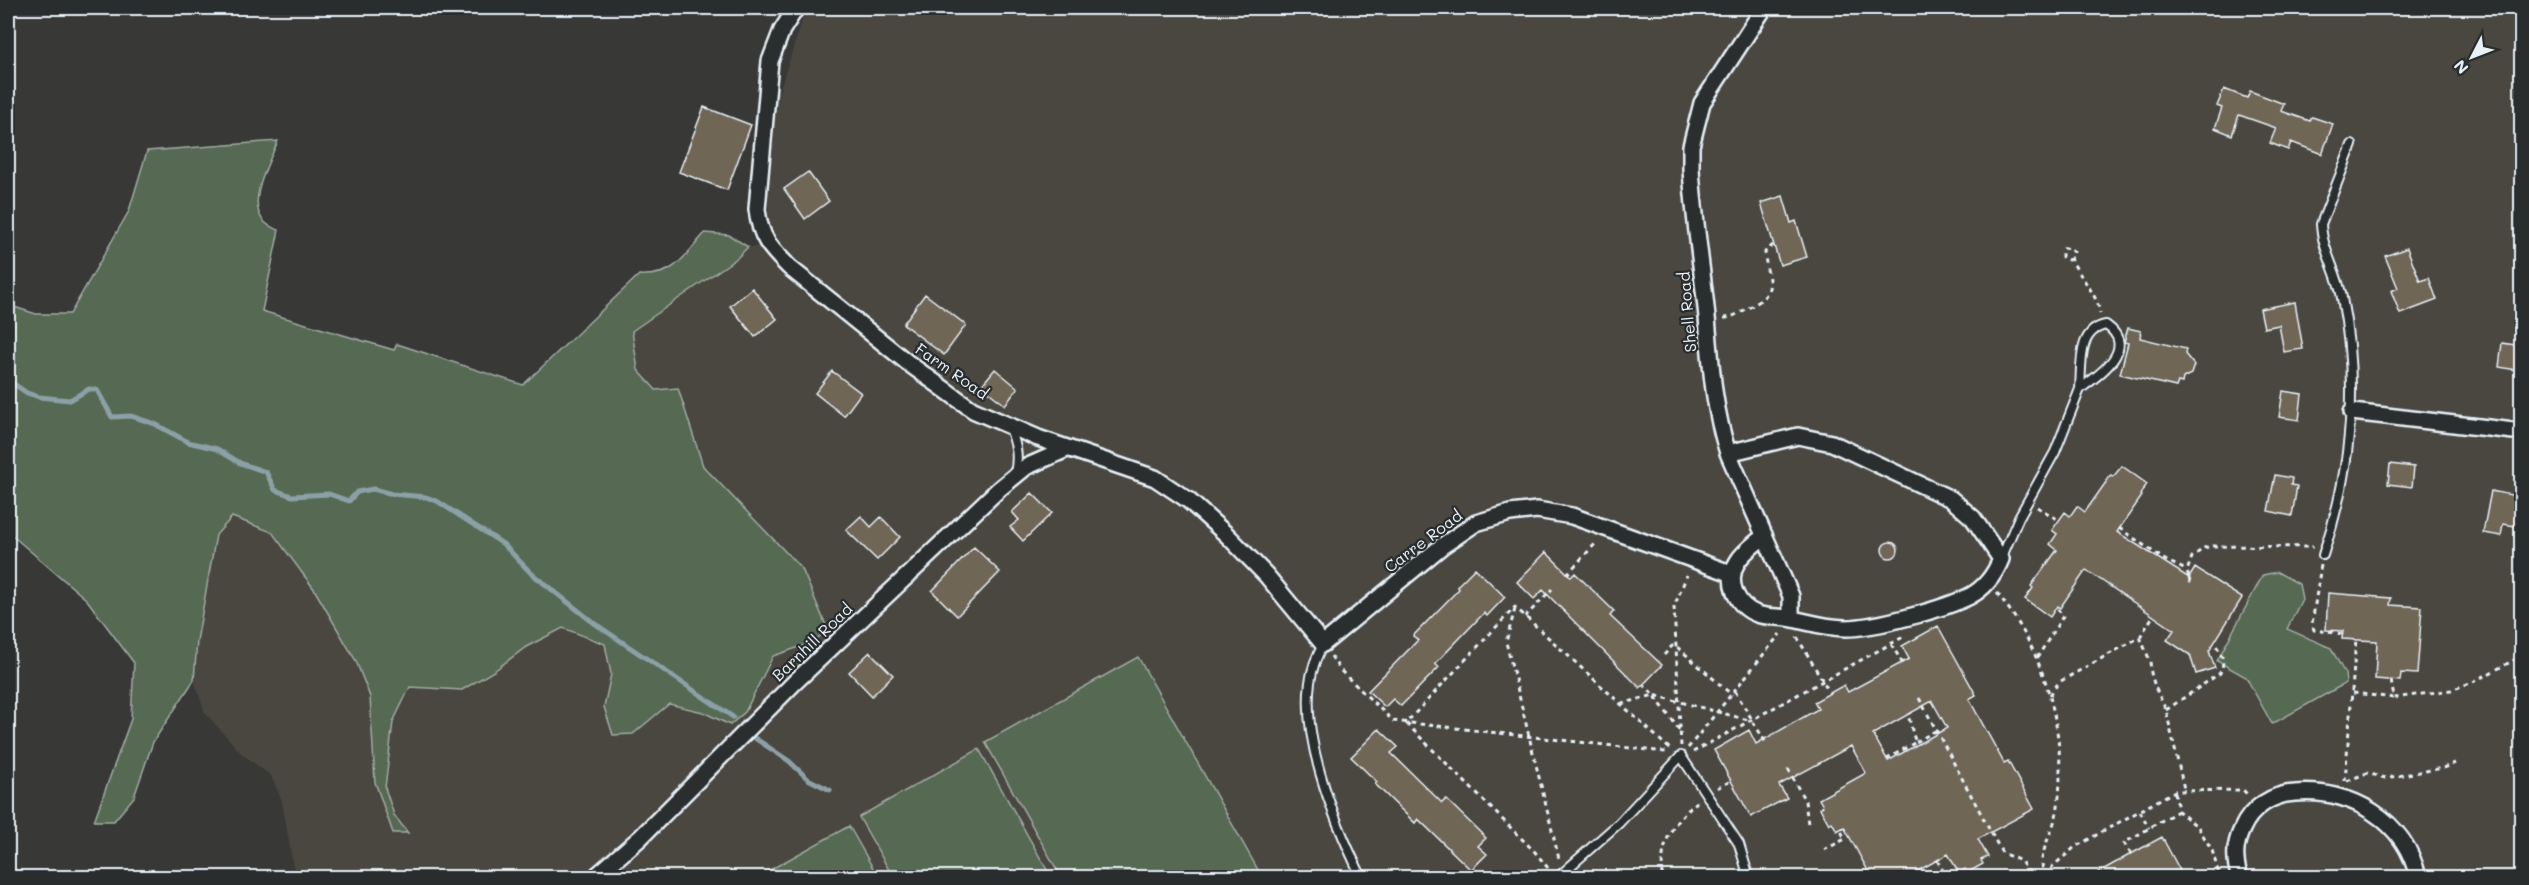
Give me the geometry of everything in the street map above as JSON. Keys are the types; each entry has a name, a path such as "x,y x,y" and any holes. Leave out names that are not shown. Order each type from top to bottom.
{"street":[{"name":"Farm Road","path":"796,8 775,47 767,82 757,209 762,234 774,252 790,268 908,363 973,410 1010,428 1155,478 1188,500 1227,535 1266,575 1323,644"},
{"name":"Shell Road","path":"1764,8 1702,103 1691,147 1693,202 1707,318 1713,396 1728,453 1791,596 1791,618"},
{"path":"2352,412 2522,432"},
{"path":"1728,453 1798,436 1833,442 1951,499 1973,518 2001,558 1988,582 1971,596 1880,624 1848,628 1816,627 1791,618 1755,613 1741,603 1734,592 1733,574 1737,563 1764,536"},
{"name":"Barnhill Road","path":"594,878 640,838 795,682 1014,476 1041,458 1067,449"},
{"name":"Carre Road","path":"1323,644 1442,546 1476,523 1510,513 1538,510 1572,516 1733,574"},
{"path":"2240,878 2236,864 2235,845 2245,821 2260,804 2284,793 2314,791 2352,799 2380,817 2394,829 2406,845 2418,878"}],"lane":[{"path":"2325,551 2341,491 2352,412 2342,298 2336,272 2322,235 2321,224 2352,146"},
{"path":"2001,558 2027,502 2055,452 2080,389 2084,345 2088,333 2097,326 2106,326 2114,331 2117,338 2118,349 2114,360 2105,371 2080,389"},
{"path":"1010,428 1017,444 1018,461 1014,476"},
{"path":"1323,644 1313,666 1310,690 1315,751 1335,819 1362,878"},
{"path":"1557,878 1619,823 1681,756 1739,844 1749,878"}],"path":[{"path":"1707,318 1729,318 1766,296 1770,290 1771,281 1765,256 1767,249 1773,245"},
{"path":"2064,248 2074,252 2071,259 2062,257 2064,248"},
{"path":"2071,259 2085,284 2099,302 2102,326"},
{"path":"2027,502 2059,520"},
{"path":"2120,528 2164,560 2187,571"},
{"path":"1567,574 1609,529"},
{"path":"2189,578 2190,582 2187,571 2197,552 2212,546 2325,551 2315,591 2312,624 2314,630 2322,633 2343,634"},
{"path":"1681,756 1674,607 1693,560"},
{"path":"1988,582 2024,630 2050,695 2058,747 2060,784 2057,810 2042,859 2043,878"},
{"path":"1525,617 1552,589"},
{"path":"1406,723 1515,607"},
{"path":"1515,607 1659,741 1681,756"},
{"path":"1515,607 1506,642 1560,856 1558,867"},
{"path":"2037,658 2063,615 2056,607"},
{"path":"2050,695 2059,682 2140,637 2154,616"},
{"path":"1791,618 1798,639 1830,693"},
{"path":"1681,756 1734,693 1791,618"},
{"path":"1880,624 1905,667"},
{"path":"1323,644 1340,670 1393,721 1660,750 1681,756 1701,749 1912,632"},
{"path":"2140,637 2150,661 2155,687 2166,710 2184,790"},
{"path":"2356,639 2345,782 2367,773 2385,778 2443,768 2455,763"},
{"path":"2166,710 2220,673 2224,664 2222,654 2214,643"},
{"path":"1664,655 1672,646 1676,646"},
{"path":"1676,646 1734,693 1766,743"},
{"path":"2352,693 2394,698 2451,690 2473,682 2516,659"},
{"path":"2391,681 2394,698"},
{"path":"1643,684 1654,694 1681,732"},
{"path":"1620,705 1654,694 1752,721"},
{"path":"1919,698 2002,853 2021,861 2032,878"},
{"path":"1907,714 1912,723 1912,733 1916,742"},
{"path":"1406,723 1535,852 1549,869"},
{"path":"1887,759 1937,730"},
{"path":"1788,769 1805,801 1808,824"},
{"path":"2049,878 2052,867 2075,847 2175,791 2243,790 2260,804"},
{"path":"2175,791 2178,811 2198,826 2212,850 2220,878"},
{"path":"1657,878 1664,876 1665,849 1678,818 1707,794"},
{"path":"2140,811 2150,828"},
{"path":"2131,854 2124,843 2178,811"},
{"path":"1824,850 1845,839 1840,830"},
{"path":"1937,860 1947,878"}],"shaded area":[{"path":"810,8 2521,8 2521,877 295,877 282,801 271,776 242,754 205,713 194,680 197,641 216,535 232,517 272,532 314,589 356,661 370,697 375,782 393,833 408,832 394,815 385,788 393,722 410,687 462,690 494,671 526,647 563,628 605,644 611,674 604,707 633,734 669,704 703,712 730,725 756,693 773,656 811,643 802,569 703,466 691,433 638,371 632,331 737,258 748,247 778,243 768,218 769,170 778,95 803,18"}],"green space":[{"path":"278,141 262,177 257,203 260,215 266,224 279,230 262,311 394,350 397,344 523,385 639,275 651,275 670,269 705,233 729,235 748,247 737,258 632,331 638,370 656,390 678,388 703,466 802,569 828,630 811,643 773,656 745,712 730,725 703,712 669,704 633,734 613,735 604,707 611,674 605,644 563,628 526,647 494,671 462,690 410,687 393,722 385,788 394,815 408,833 393,833 375,782 370,697 356,661 314,589 272,532 232,517 216,535 197,641 194,680 153,742 134,797 114,821 94,821 131,719 134,663 87,600 8,532 8,305 36,314 70,314 129,211 147,151"},
{"path":"2277,572 2299,584 2302,599 2287,629 2331,648 2345,674 2346,683 2272,724 2246,677 2217,661 2263,575"},
{"path":"1138,657 1262,877 1061,877 985,742"},
{"path":"979,749 1051,877 893,877 859,817"},
{"path":"849,826 878,877 757,877"}],"building":[{"path":"2224,89 2247,98 2250,91 2284,104 2281,111 2310,121 2312,117 2333,124 2322,154 2291,142 2288,150 2270,143 2276,128 2239,115 2232,135 2215,128 2222,108 2217,106"},
{"path":"704,107 751,125 727,190 679,172"},
{"path":"808,172 829,201 805,219 784,189"},
{"path":"1783,196 1791,223 1796,221 1807,257 1780,265 1761,203"},
{"path":"2407,248 2420,281 2429,278 2437,300 2400,314 2391,291 2398,288 2385,256"},
{"path":"752,288 777,319 755,337 730,306"},
{"path":"925,294 966,325 944,355 903,324"},
{"path":"2295,302 2303,349 2284,352 2279,325 2264,328 2260,309"},
{"path":"2128,328 2141,331 2140,338 2186,349 2185,354 2194,365 2191,374 2183,378 2182,383 2178,382 2176,387 2120,374 2128,343 2124,342"},
{"path":"2502,343 2522,346 2522,371 2499,367"},
{"path":"995,369 1018,388 1005,405 981,386"},
{"path":"832,371 861,393 844,416 815,393"},
{"path":"2283,391 2302,394 2299,420 2279,417"},
{"path":"2390,464 2414,467 2412,487 2388,484"},
{"path":"2122,466 2147,484 2140,495 2142,496 2117,532 2189,578 2195,568 2242,598 2209,651 2215,668 2196,674 2190,655 2167,640 2174,630 2086,570 2060,608 2057,606 2050,617 2025,599 2033,588 2031,586 2057,550 2050,544 2057,534 2052,530 2065,512 2070,516 2077,506 2085,512 2111,475 2113,477"},
{"path":"2275,475 2292,478 2291,485 2297,486 2292,516 2268,511"},
{"path":"2491,491 2522,497 2522,527 2503,524 2501,536 2483,533"},
{"path":"1032,493 1052,513 1023,541 1010,527 1019,520 1012,512"},
{"path":"861,516 871,527 881,517 900,537 877,560 846,530"},
{"path":"1887,542 1893,542 1898,550 1896,556 1887,558 1882,553 1882,547"},
{"path":"974,547 1000,572 957,616 932,591"},
{"path":"1546,552 1571,577 1575,573 1614,611 1610,616 1662,665 1640,688 1543,590 1534,599 1517,582"},
{"path":"1475,568 1505,597 1487,616 1484,613 1435,664 1439,667 1401,706 1393,699 1385,707 1368,691 1418,640 1413,636 1459,589 1457,586"},
{"path":"2328,593 2391,598 2390,605 2422,607 2417,674 2401,673 2400,681 2375,679 2377,641 2342,639 2343,631 2326,630"},
{"path":"1938,626 1976,695 1969,699 2004,763 2008,761 2034,809 1978,839 1988,857 1981,860 1983,864 1967,873 1965,869 1959,873 1948,854 1905,878 1872,878 1844,827 1837,831 1832,822 1829,824 1820,808 1823,806 1819,799 1866,773 1851,746 1779,785 1787,798 1751,817 1714,750 1749,730 1756,744 1818,709 1814,702 1844,685 1848,692 1909,659 1902,646","holes":["1932,701 1947,728 1888,761 1873,734"]},
{"path":"870,652 893,675 872,696 849,672"},
{"path":"1379,729 1398,747 1391,753 1442,803 1446,799 1486,838 1478,846 1487,854 1471,870 1418,819 1415,823 1351,757"},
{"path":"2162,837 2184,878 2088,878 2131,854"}],"waterway":[{"path":"8,380 27,393 39,397 70,400 89,389 97,390 112,417 131,416 155,424 188,442 217,449 240,463 266,472 275,490 292,496 329,494 349,501 357,492 373,489 392,494 426,497 437,501 503,544 531,573 594,623 733,717"},
{"path":"753,737 789,761 808,779 830,790"}]}
